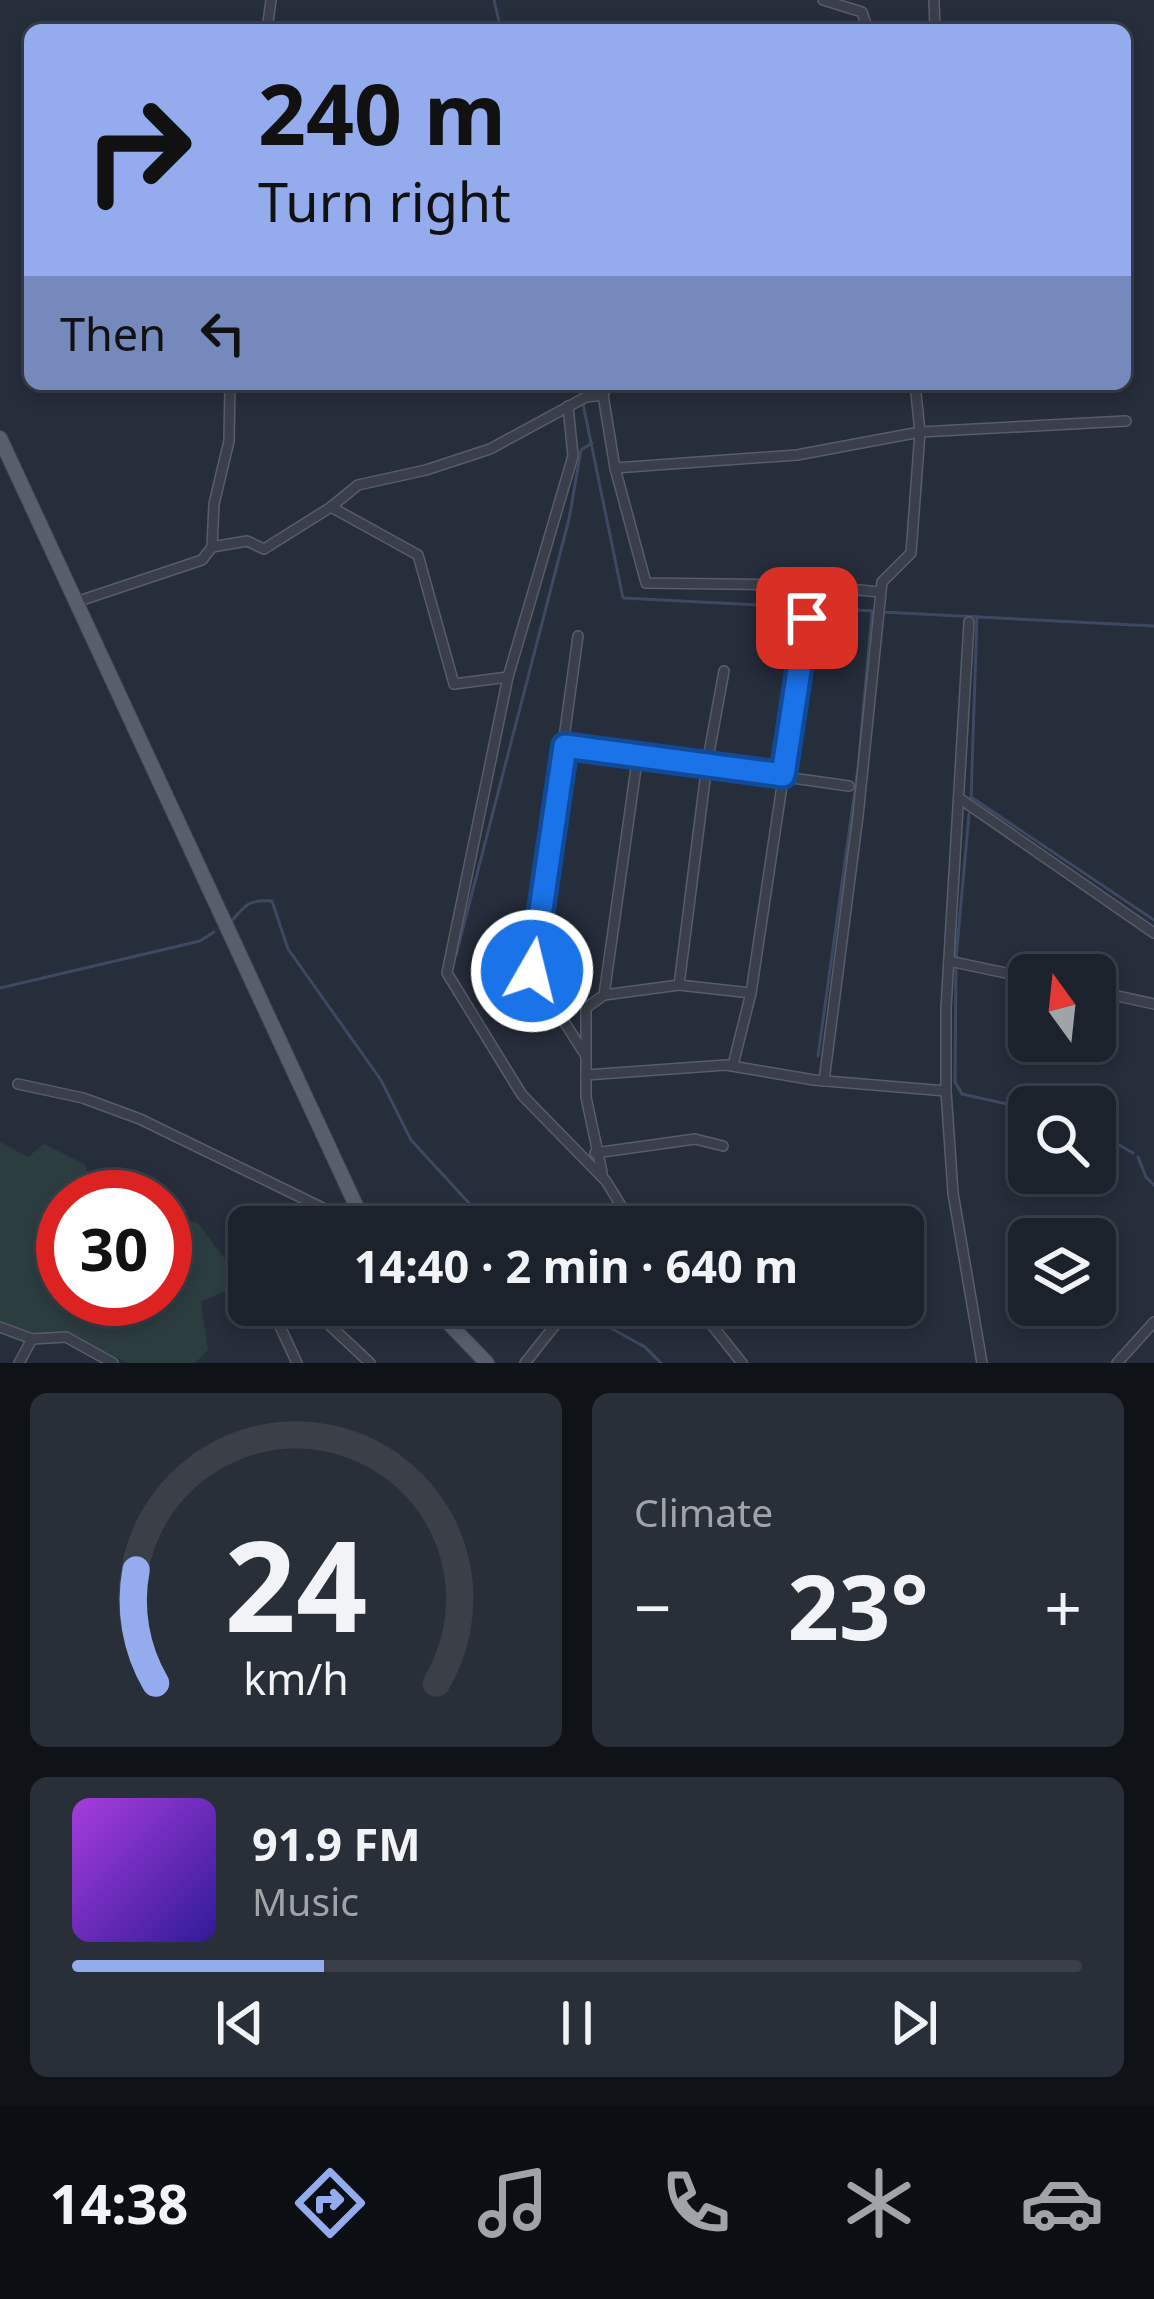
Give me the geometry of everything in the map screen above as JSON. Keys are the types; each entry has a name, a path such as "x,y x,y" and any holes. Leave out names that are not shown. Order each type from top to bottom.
{"main road":[{"path":"0,438 356,1206"},
{"path":"451,1326 487,1363"}],"street":[{"path":"823,0 862,12 866,24"},
{"path":"76,602 202,560 212,548 214,504 230,440 230,390"},
{"path":"212,548 247,541 264,549 358,485 490,449 603,390"},
{"path":"605,390 615,468 646,583 806,585 880,592"},
{"path":"824,1081 858,816 881,582 910,553 920,432 916,390"},
{"path":"568,406 573,456 508,677 454,926 448,979 522,1095 606,1181"},
{"path":"615,468 797,455 920,432 1126,421"},
{"path":"331,507 418,554 454,684 508,677"},
{"path":"733,1065 751,993 807,618"},
{"path":"969,622 946,1091 953,1193 982,1363"},
{"path":"578,636 532,971 586,1058"},
{"path":"679,985 706,764 724,671"},
{"path":"565,746 850,786"},
{"path":"604,995 638,754"},
{"path":"958,798 1154,933"},
{"path":"949,961 1008,974"},
{"path":"621,1206 596,1153 586,1076 586,1009 604,995 679,985 751,993"},
{"path":"1116,996 1154,1004"},
{"path":"586,1076 733,1065 824,1081 946,1091"},
{"path":"18,1084 83,1098 140,1119 319,1206"},
{"path":"596,1153 695,1139 723,1146"},
{"path":"1117,1363 1154,1322"},
{"path":"279,1326 297,1363"},
{"path":"330,1326 370,1363"},
{"path":"525,1363 554,1326"},
{"path":"713,1326 742,1363"},
{"path":"0,1327 32,1339 66,1337 113,1363"},
{"path":"19,1363 32,1339"}],"shaded area":[{"path":"0,1142 28,1157 44,1144 86,1165 86,1170 36,1170 36,1326 192,1326 192,1221 228,1263 228,1290 201,1302 208,1350 195,1363 127,1363 71,1335 20,1334 0,1322"}],"waterway":[{"path":"494,0 500,24"},
{"path":"583,404 623,598 875,611"},
{"path":"456,955 569,519 581,450 592,443"},
{"path":"882,612 1154,626"},
{"path":"818,1056 858,768 872,613"},
{"path":"971,799 977,617"},
{"path":"971,797 1154,920"},
{"path":"956,959 969,814"},
{"path":"231,922 248,904 272,901 288,949 381,1080 411,1140 472,1206"},
{"path":"0,988 200,941 214,932"},
{"path":"956,967 955,1082 962,1094 1008,1104"},
{"path":"1116,1143 1133,1153"},
{"path":"1138,1157 1154,1185"},
{"path":"607,1326 645,1347 661,1363"}],"route":[{"path":"532,971 565,746 783,775 807,618"}]}
